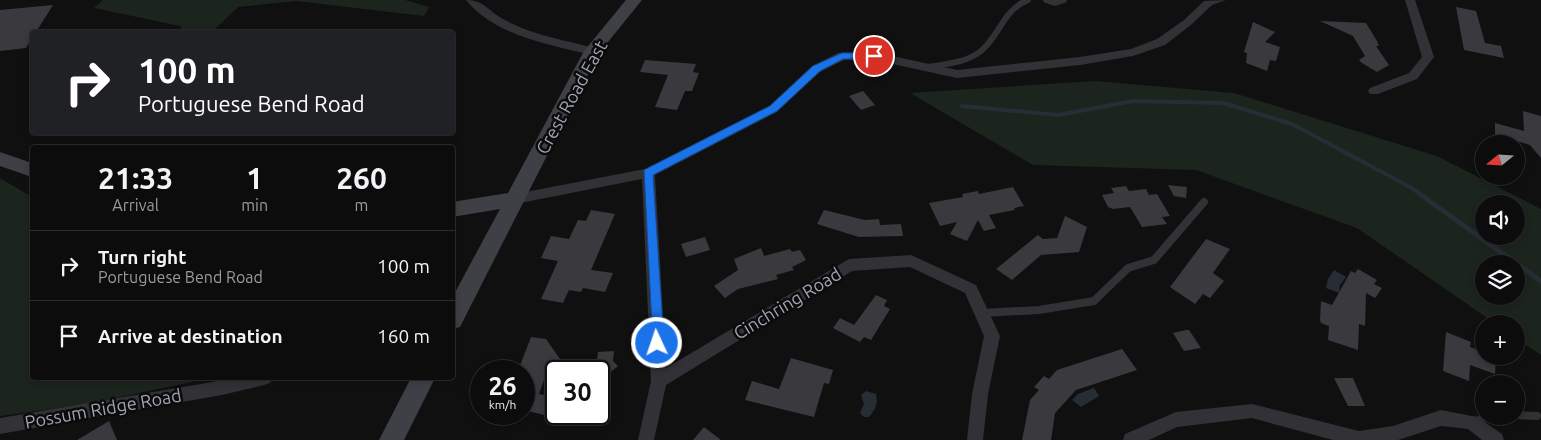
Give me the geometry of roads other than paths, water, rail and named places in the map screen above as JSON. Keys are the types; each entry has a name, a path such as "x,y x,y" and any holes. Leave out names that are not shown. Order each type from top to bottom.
{"street":[{"path":"471,0 497,21 521,34 592,51"},
{"name":"Crest Road East","path":"455,314 592,51 634,0"},
{"path":"455,209 648,173 773,109 816,68 842,56 874,56 922,68 957,74 1080,61 1133,52 1161,42 1188,22 1208,3 1221,0"},
{"path":"1374,92 1413,76 1428,58 1410,0"},
{"path":"0,159 30,169"},
{"path":"646,440 660,380 648,173"},
{"name":"Cinchring Road","path":"660,380 849,265 910,261 971,289 992,336 980,394 975,440"},
{"name":"Possum Ridge Road","path":"0,426 222,388 256,380"},
{"path":"391,440 422,380"},
{"path":"1131,440 1176,420 1252,411 1359,438 1393,434 1441,418 1471,422 1496,440"}],"lane":[{"path":"922,68 965,60 975,55 982,50 1013,6 1028,0"},
{"path":"1046,0 1055,3 1064,0"},
{"path":"982,313 1039,310 1094,301 1128,268 1154,260 1204,202"},
{"path":"1525,415 1536,416"},
{"path":"1471,422 1475,421"}],"waterway":[{"path":"962,106 1058,115 1133,101 1223,103 1292,124 1410,187 1423,196"},
{"path":"1421,195 1541,281"}]}
